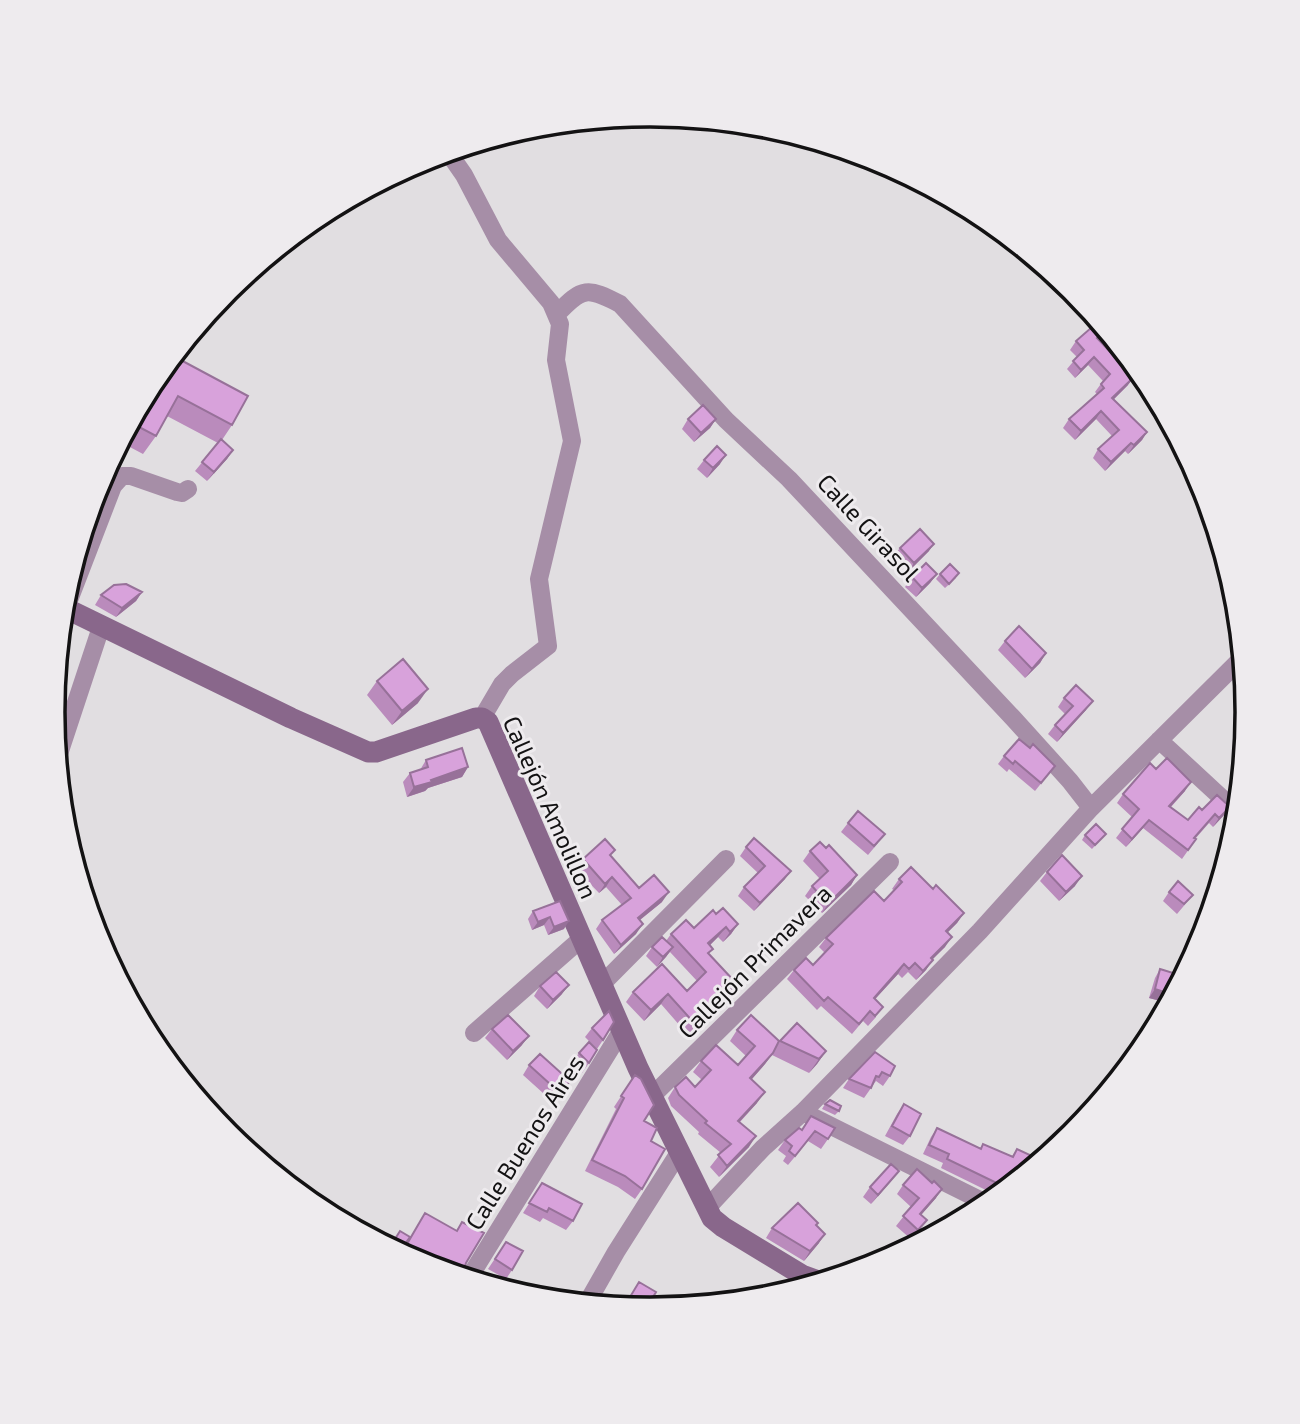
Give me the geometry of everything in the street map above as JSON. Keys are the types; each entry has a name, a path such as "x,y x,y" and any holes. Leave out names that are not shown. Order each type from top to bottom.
{"street":[{"path":"454,161 498,240 551,303 557,314 560,324 556,360 572,441 539,579 548,646 502,684 482,718"},
{"name":"Calle Girasol","path":"557,314 573,297 588,291 600,293 620,304 726,420 789,479 1013,718 1091,808"},
{"path":"91,541 113,486 122,476 131,476 182,493 188,489"},
{"name":"Callejón Amolillon","path":"74,613 291,719 368,752 376,752 482,718 488,722 622,1030 712,1218 805,1276"},
{"path":"65,729 101,627"},
{"path":"707,1208 763,1148 803,1112 980,931 1091,808 1233,667"},
{"path":"1158,740 1227,804"},
{"path":"602,984 726,859"},
{"name":"Callejón Primavera","path":"652,1096 890,862"},
{"path":"474,1033 581,939"},
{"name":"Calle Buenos Aires","path":"474,1270 622,1030"},
{"path":"803,1112 976,1198"},
{"path":"592,1294 680,1152"}],"building":[{"path":"1091,328 1114,356 1131,379 1112,398 1147,432 1111,462 1098,449 1119,430 1101,411 1081,431 1069,419 1104,388 1101,384 1110,374 1094,357 1081,370 1073,361 1084,350 1076,341"},
{"path":"182,361 248,396 232,425 178,396 156,436 139,427"},
{"path":"703,405 716,419 701,433 688,419"},
{"path":"221,439 233,450 214,472 202,462"},
{"path":"717,446 726,455 713,468 704,460"},
{"path":"920,529 934,544 914,563 900,548"},
{"path":"926,563 937,574 922,588 912,577"},
{"path":"950,564 959,573 949,584 940,574"},
{"path":"126,584 142,592 122,608 101,595 114,585"},
{"path":"1019,626 1046,653 1032,669 1005,641"},
{"path":"403,659 428,689 402,711 377,681"},
{"path":"1076,685 1093,701 1063,733 1055,725 1073,706 1064,698"},
{"path":"1019,739 1030,748 1033,744 1055,766 1041,783 1015,761 1013,764 1004,756"},
{"path":"462,748 468,767 414,787 410,773 428,767 426,760"},
{"path":"1167,758 1191,782 1169,806 1188,820 1199,807 1202,810 1217,795 1227,805 1226,811 1219,818 1215,814 1194,838 1196,839 1188,850 1149,820 1132,839 1122,829 1139,809 1123,794 1150,763 1156,769"},
{"path":"858,811 885,834 874,846 848,823"},
{"path":"1096,824 1106,834 1095,845 1085,835"},
{"path":"754,838 791,871 760,903 744,887 765,866 746,847"},
{"path":"605,839 615,850 610,855 639,888 654,875 669,892 638,918 643,924 621,945 602,920 631,898 612,877 605,884 583,859"},
{"path":"820,842 826,848 829,845 857,875 828,904 812,886 828,871 810,851"},
{"path":"1062,855 1082,876 1066,892 1047,872"},
{"path":"911,867 933,889 936,885 964,913 946,931 952,937 931,958 933,960 923,971 915,963 909,969 904,964 874,998 883,1007 875,1016 870,1011 859,1024 828,997 824,1001 794,970 806,958 813,965 833,944 826,938 874,891 884,901 902,882 899,879"},
{"path":"1178,881 1193,895 1184,904 1169,892"},
{"path":"560,901 569,921 554,927 550,917 538,922 533,911"},
{"path":"723,908 738,924 730,932 726,927 708,943 713,949 708,953 736,983 730,988 733,991 696,1025 668,994 651,1010 633,992 662,964 687,991 706,972 671,934 686,920 694,928 713,910 716,914"},
{"path":"662,937 673,947 663,957 652,947"},
{"path":"1160,969 1174,973 1164,992 1155,989"},
{"path":"556,972 569,985 553,1000 540,986"},
{"path":"609,1011 614,1022 603,1040 592,1028"},
{"path":"508,1015 529,1036 513,1051 492,1029"},
{"path":"751,1015 779,1041 773,1053 750,1078 765,1092 738,1121 756,1136 727,1166 718,1155 731,1144 705,1123 707,1121 679,1095 675,1087 686,1077 695,1087 711,1070 701,1061 716,1045 738,1065 755,1046 737,1030"},
{"path":"797,1023 826,1051 819,1059 780,1041"},
{"path":"589,1042 597,1050 589,1063 579,1053"},
{"path":"875,1052 895,1066 890,1076 882,1072 879,1077 876,1076 871,1088 849,1079"},
{"path":"540,1054 570,1081 560,1093 529,1065"},
{"path":"635,1075 641,1079 654,1105 644,1121 657,1128 651,1141 665,1149 642,1189 625,1176 592,1160 624,1098 621,1096"},
{"path":"830,1100 841,1106 839,1111 825,1104"},
{"path":"904,1104 921,1114 910,1136 892,1126"},
{"path":"811,1116 835,1128 828,1139 815,1131 795,1156 789,1151 792,1146 785,1140 799,1128 802,1130"},
{"path":"937,1128 981,1149 983,1144 1013,1157 1017,1149 1031,1156 997,1183 947,1159 949,1154 929,1145"},
{"path":"891,1164 899,1171 878,1195 870,1187"},
{"path":"917,1169 942,1189 920,1214 927,1220 918,1230 903,1216 919,1198 903,1185"},
{"path":"542,1183 582,1204 573,1221 549,1208 547,1212 529,1203"},
{"path":"798,1203 825,1234 810,1251 772,1228"},
{"path":"425,1213 457,1231 462,1222 484,1233 465,1267 407,1244"},
{"path":"400,1231 410,1237 405,1244 395,1239"},
{"path":"506,1242 523,1251 512,1270 495,1259"},
{"path":"639,1282 656,1292 653,1297 630,1296"}]}
